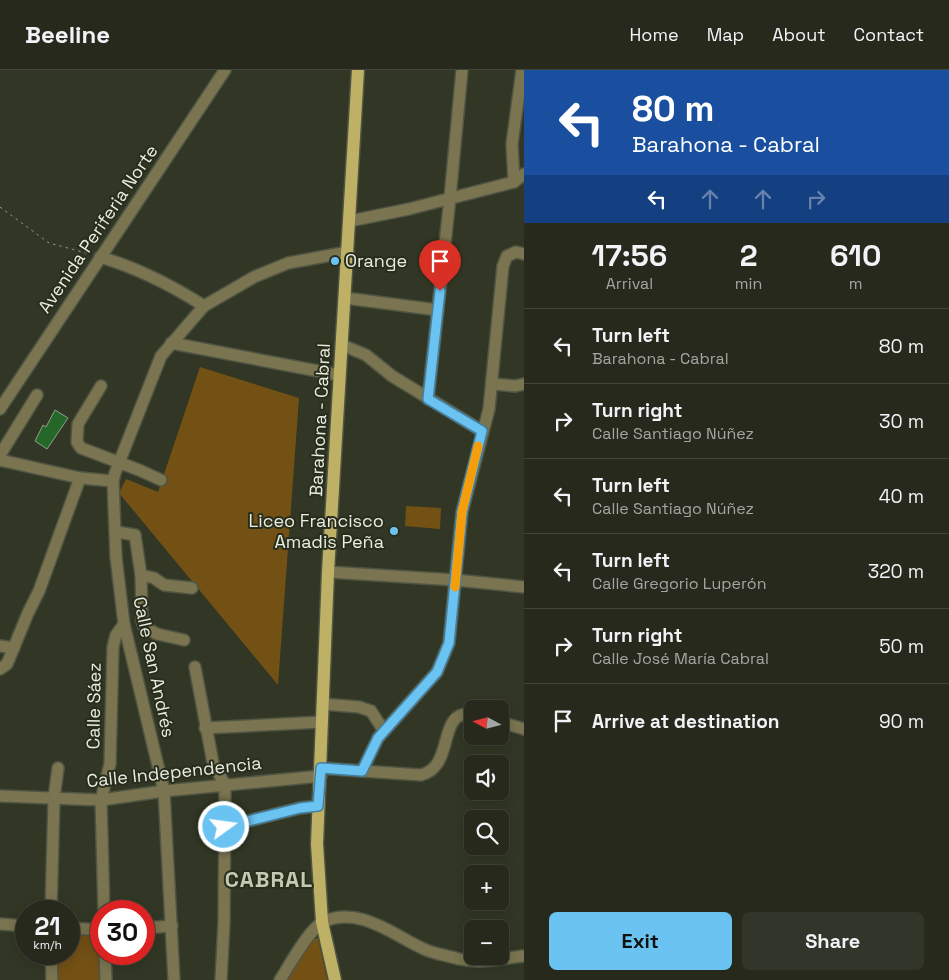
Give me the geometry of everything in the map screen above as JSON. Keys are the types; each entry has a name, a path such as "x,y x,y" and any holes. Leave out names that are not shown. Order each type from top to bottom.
{"main road":[{"name":"Barahona - Cabral","path":"335,980 322,922 317,844 328,572 358,70"}],"street":[{"name":"Avenida Periferia Norte","path":"0,409 225,70"},
{"path":"428,399 462,70"},
{"path":"350,221 450,198 521,178 512,144 522,70"},
{"name":"Calle San Andrés","path":"174,980 164,791 124,624 116,557 117,532 113,481 161,356 204,306 246,281 288,263 348,252"},
{"path":"362,771 378,738 437,672 449,643 462,512 489,410 493,384 503,266 507,256 516,252 524,254"},
{"path":"100,257 148,274 172,285 204,306"},
{"path":"345,298 438,310"},
{"path":"171,344 339,375"},
{"path":"342,345 366,355 392,376 482,431"},
{"path":"493,384 515,386 524,384"},
{"path":"101,386 78,424 77,442 81,448 161,480"},
{"path":"0,455 37,395"},
{"path":"0,460 80,478 113,481"},
{"path":"0,669 7,664 39,591 80,478"},
{"path":"117,532 135,535 142,575 142,620 144,627 157,634 184,640"},
{"path":"328,572 455,580 524,587"},
{"path":"142,575 154,578 164,585 192,588"},
{"name":"Calle Sáez","path":"104,900 102,800 110,764 113,647 116,635 124,624"},
{"path":"0,646 14,648"},
{"path":"195,667 213,763 225,785 224,923 221,980"},
{"path":"323,704 359,707 372,711 384,731"},
{"name":"Calle Independencia","path":"0,796 102,800 321,772 362,771 421,775 429,773 442,758 449,730 456,717 464,714"},
{"path":"205,728 322,722"},
{"path":"509,725 524,729"},
{"path":"51,900 54,798 58,768"},
{"path":"224,827 300,808 318,806"},
{"path":"280,980 310,936 322,922 362,918 427,950 462,960 477,961 524,956"},
{"path":"0,924 15,925"},
{"path":"155,927 172,926"},
{"path":"51,965 52,980"},
{"path":"105,965 106,980"}],"path":[{"path":"0,207 49,243 100,257"}],"shaded area":[{"path":"200,367 299,398 278,685 119,493 126,479 158,492"},
{"path":"406,506 441,508 440,529 405,526"},
{"path":"80,933 90,933 90,965 102,965 102,980 56,980 56,965 80,965"},
{"path":"318,938 327,980 284,980 312,940"}],"building":[{"path":"55,410 68,418 47,449 35,441 43,425 46,427"}],"slow traffic":[{"path":"455,587 462,512 478,446"}],"place":[{"name":"Orange","path":"335,261"},
{"name":"Liceo Francisco Amadis Peña","path":"394,531"}],"district":[{"name":"CABRAL","path":"269,879"}],"route":[{"path":"224,827 300,808 318,806 321,768 362,771 378,738 437,672 449,643 462,512 482,431 428,399 440,291"}]}
